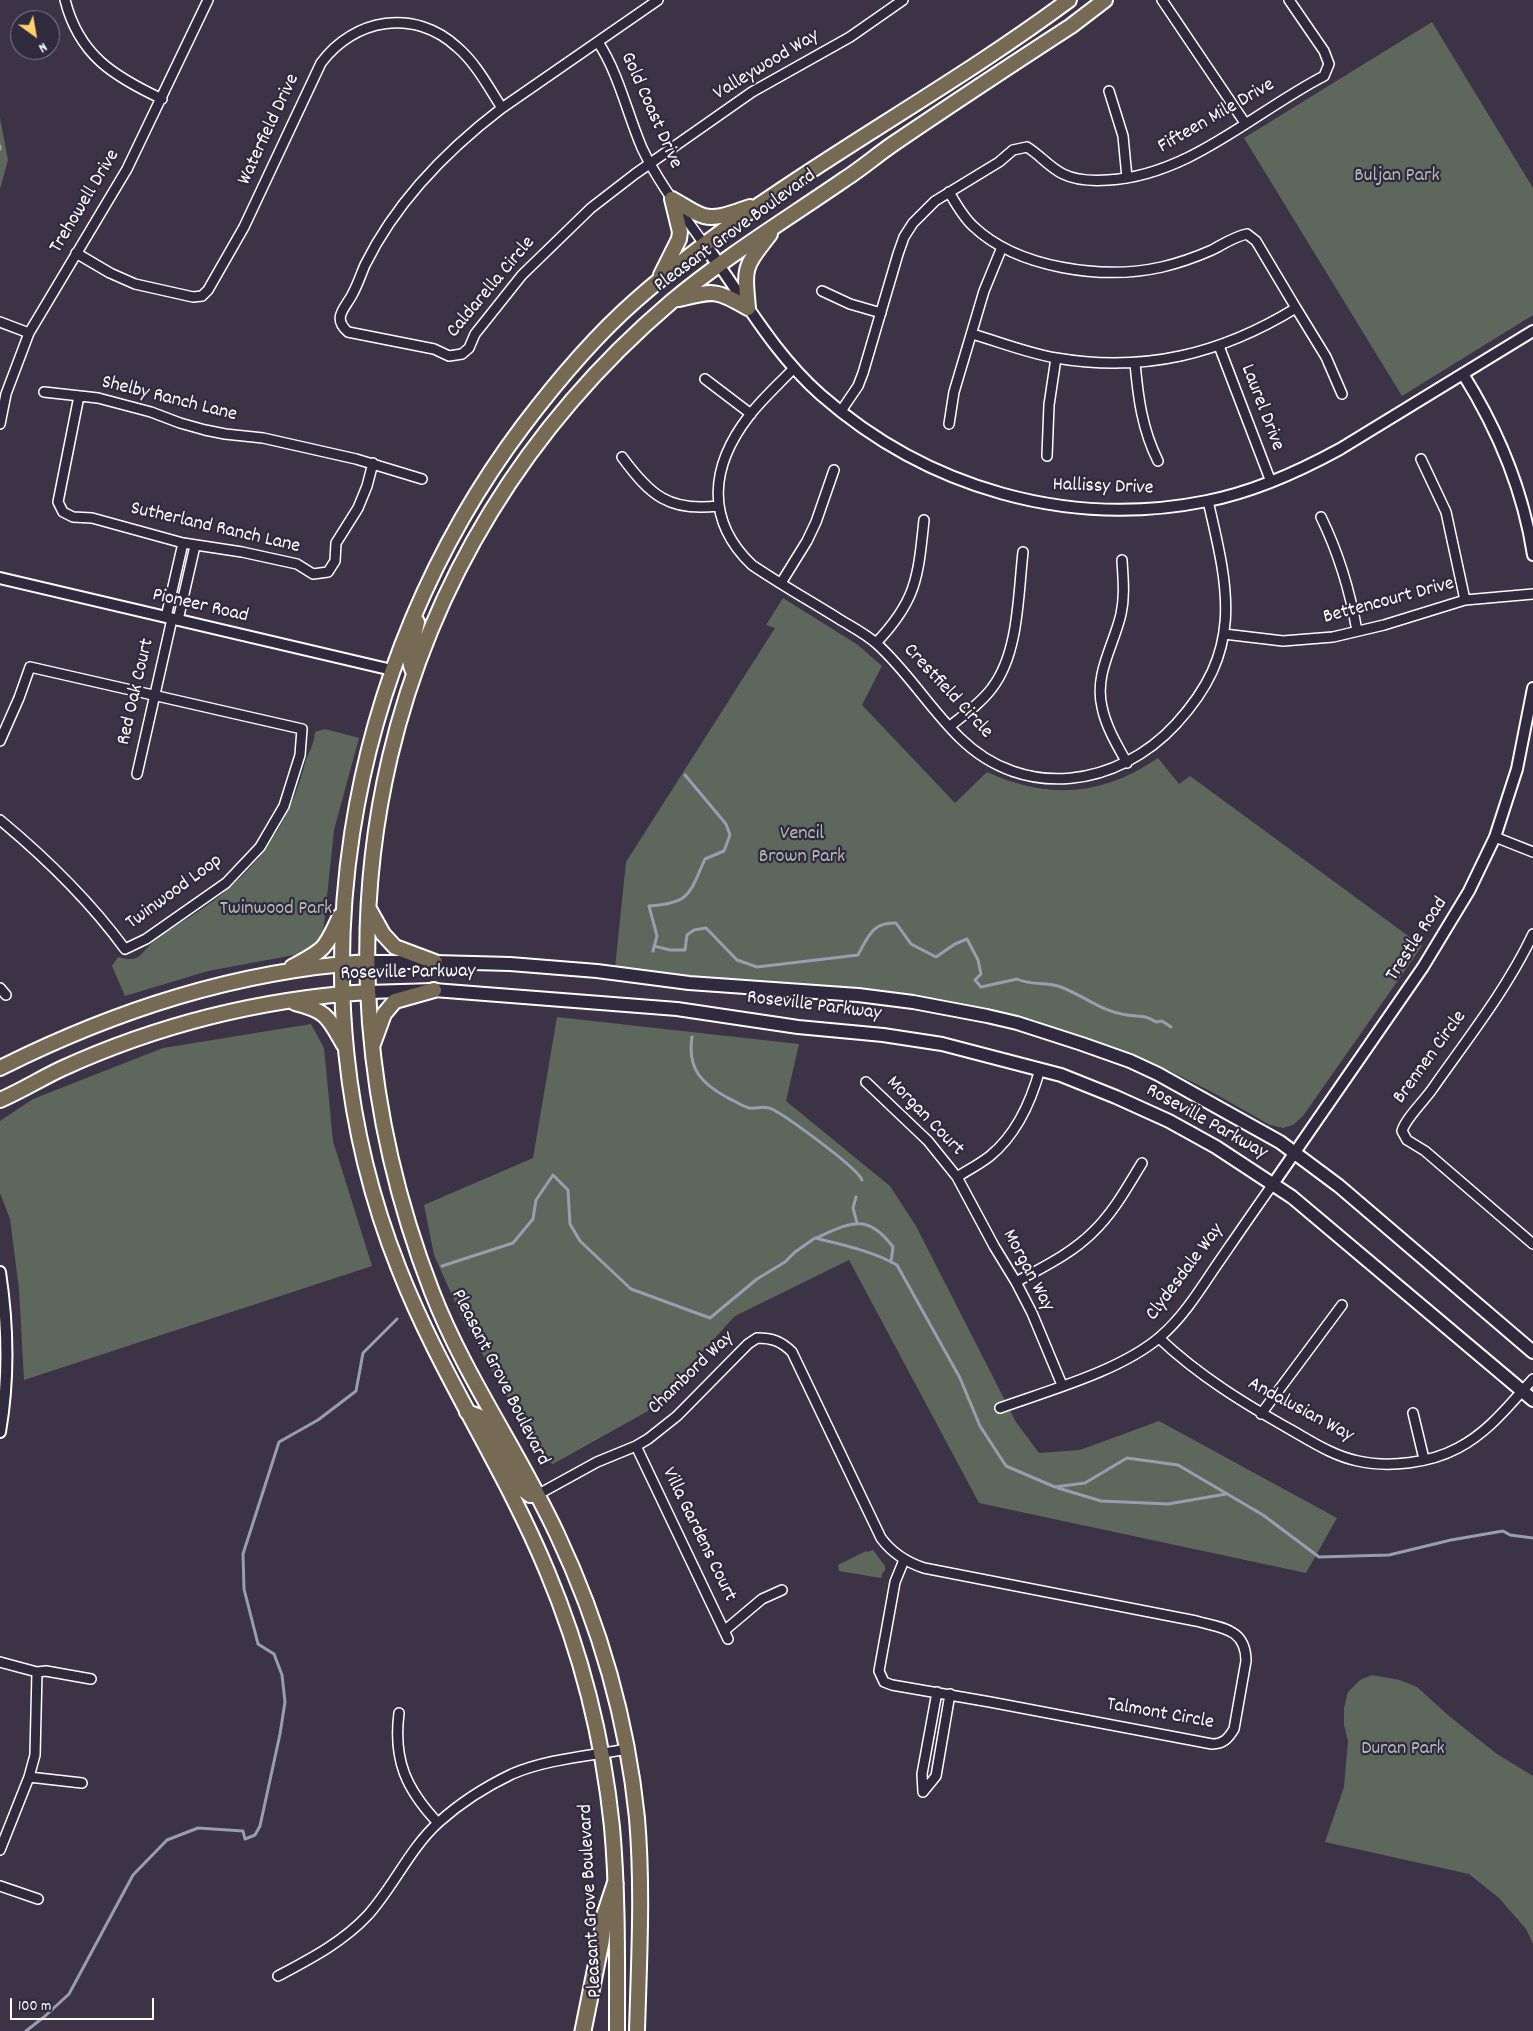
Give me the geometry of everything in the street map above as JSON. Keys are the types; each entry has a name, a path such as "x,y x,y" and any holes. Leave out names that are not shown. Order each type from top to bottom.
{"highway":[{"path":"583,2031 601,1942 604,1917 615,1884"}],"main road":[{"name":"Pleasant Grove Boulevard","path":"616,2031 615,1884 611,1822 601,1754 585,1682 562,1608 540,1556 516,1505 432,1346 390,1245 372,1188 362,1146 350,1089 342,993 342,911 356,802 392,670 421,600 460,520 510,443 560,378 597,337 657,281 704,244 1069,0"},
{"name":"Pleasant Grove Boulevard","path":"637,2031 640,1883 637,1818 626,1750 610,1674 597,1630 570,1560 538,1494 455,1344 441,1314 420,1259 386,1139 376,1085 367,962 373,858 389,764 414,673 459,568 493,508 528,455 584,387 673,300 778,224 1071,26 1105,0"},
{"path":"672,199 702,216 709,217 717,217 763,203"},
{"path":"657,281 679,238 680,232 672,199"},
{"path":"673,300 705,292 715,292 748,308 746,269 749,260 778,224"},
{"path":"704,244 719,266"},
{"path":"414,673 409,665 421,600"},
{"path":"369,908 382,934 395,947 435,962"},
{"path":"282,972 318,953 324,947 342,911"},
{"name":"Roseville Parkway","path":"0,1068 51,1043 127,1012 221,985 282,972 367,962 519,964 597,971 689,983 858,995 914,1002 978,1014 1050,1033 1130,1061 1266,1133 1339,1186 1533,1352"},
{"path":"372,1047 384,1014 395,1001 434,990"},
{"name":"Roseville Parkway","path":"1,1100 61,1070 150,1034 228,1012 342,993 434,990 677,1010 942,1044 1040,1069 1090,1086 1169,1121 1216,1147 1273,1184 1317,1216 1533,1400"},
{"path":"287,1001 316,1008 323,1013 329,1019 346,1048"},
{"path":"466,1412 478,1416 484,1421 520,1487 530,1494 538,1494"}],"street":[{"path":"65,0 72,23 82,40 103,65 131,84 162,99"},
{"name":"Trehowell Drive","path":"0,424 6,394 28,333 127,169 208,0"},
{"name":"Caldarella Circle","path":"650,164 591,208 547,248 500,301 462,354 449,356 434,349 348,332 342,326 340,319 342,310 353,294 375,248 395,216 443,159 480,125 502,108 658,0"},
{"name":"Valleywood Way","path":"650,164 752,92 850,37 903,0"},
{"path":"1162,0 1245,123"},
{"name":"Fifteen Mile Drive","path":"841,412 858,386 904,237 924,211 949,192 998,162 1013,150 1027,147 1038,154 1048,165 1064,174 1078,179 1095,181 1152,173 1182,161 1324,76 1329,64 1324,51 1289,0"},
{"name":"Waterfield Drive","path":"76,253 110,273 135,284 194,297 202,296 208,290 244,227 320,63 344,39 368,27 396,23 411,24 437,32 449,40 468,58 502,108"},
{"name":"Gold Coast Drive","path":"598,42 611,66 636,133 650,164 704,244"},
{"path":"1109,90 1123,136 1127,178"},
{"path":"949,192 960,211 974,227 1002,247 1038,261 1089,271 1122,272 1160,267 1197,256 1235,236 1247,234 1256,240 1326,357 1342,394"},
{"path":"949,424 954,392 984,291 1002,247"},
{"name":"Hallissy Drive","path":"719,266 765,333 794,368 841,412 894,449 930,468 967,484 1010,497 1057,506 1118,510 1162,508 1208,501 1271,482 1314,464 1533,331"},
{"path":"822,291 850,304 881,313"},
{"path":"972,334 1056,358 1096,362 1135,362 1176,357 1219,346 1258,330 1296,308"},
{"path":"0,322 28,333"},
{"name":"Laurel Drive","path":"1219,346 1271,482"},
{"path":"1047,456 1049,405 1056,358"},
{"path":"1135,362 1144,425 1149,443 1158,460"},
{"name":"Crestfield Circle","path":"794,368 751,414 728,448 721,469 718,487 718,506 730,539 752,565 876,643 960,738 984,757 1004,768 1041,777 1084,777 1106,772 1127,763 1164,737 1198,698 1218,657 1224,634 1226,589 1208,501"},
{"path":"1463,374 1494,428 1511,467 1524,509 1533,555"},
{"path":"705,379 751,414"},
{"name":"Shelby Ranch Lane","path":"44,392 98,398 151,412 180,423 212,431 263,438 372,463 422,479"},
{"name":"Sutherland Ranch Lane","path":"79,396 58,502 63,512 73,517 92,518 183,544 242,552 297,564 313,574 328,572 336,561 336,543 358,508 367,486 372,463"},
{"path":"622,457 639,481 666,500 681,506 698,508 718,506"},
{"path":"1421,458 1446,512 1465,600"},
{"path":"781,583 807,541 816,522 834,470"},
{"path":"1321,517 1341,562 1348,585 1357,631"},
{"path":"876,643 903,610 913,590 918,568 924,520"},
{"path":"172,619 183,544"},
{"path":"172,619 196,546"},
{"path":"950,726 980,702 992,689 1002,673 1009,655 1013,633 1023,552"},
{"path":"1122,560 1124,591 1121,613 1102,670 1100,688 1102,706 1107,722 1127,763"},
{"name":"Pioneer Road","path":"0,578 392,670"},
{"name":"Bettencourt Drive","path":"1224,634 1283,640 1333,637 1465,600 1533,594"},
{"name":"Red Oak Court","path":"137,774 172,619"},
{"path":"0,741 30,667 154,696"},
{"name":"Trestle Road","path":"1273,1184 1442,939 1469,892 1495,837 1517,769 1533,688"},
{"name":"Twinwood Loop","path":"0,820 66,878 102,918 125,949 146,939 226,883 260,847 284,806 300,755 302,730 154,696"},
{"path":"1495,837 1533,852"},
{"name":"Brennen Circle","path":"1533,934 1499,993 1421,1106 1404,1122 1402,1131 1407,1140 1425,1151 1533,1244"},
{"path":"957,1177 990,1156 1010,1137 1025,1110 1040,1069"},
{"name":"Morgan Court","path":"866,1082 928,1141 957,1177"},
{"path":"1016,1282 1059,1259 1093,1232 1116,1206 1142,1163"},
{"name":"Morgan Way","path":"957,1177 994,1246 1016,1282 1032,1314 1062,1385"},
{"name":"Clydesdale Way","path":"1000,1408 1098,1373 1131,1357 1159,1338 1178,1320 1273,1184"},
{"path":"0,1272 5,1303 6,1362 0,1432"},
{"path":"1261,1414 1342,1305"},
{"name":"Chambord Way","path":"538,1494 608,1457 648,1439 677,1416 748,1344 757,1338 776,1340 784,1344 792,1352 881,1538 886,1545 904,1560"},
{"name":"Andalusian Way","path":"1159,1338 1202,1375 1261,1414 1329,1452 1357,1461 1381,1464 1406,1463 1457,1449 1478,1436 1492,1424 1533,1378"},
{"path":"1413,1413 1424,1459"},
{"name":"Villa Gardens Court","path":"636,1446 726,1635 762,1599 782,1590"},
{"name":"Talmont Circle","path":"904,1560 924,1568 1044,1593 1116,1605 1222,1627 1233,1632 1240,1639 1246,1652 1234,1729 1229,1738 1220,1744 1212,1744 950,1694 892,1686 884,1682 880,1677 879,1671 895,1582 904,1560"},
{"path":"0,1662 37,1672 46,1671 91,1679"},
{"path":"0,1850 29,1778 35,1755 37,1672"},
{"path":"937,1692 922,1774 922,1792 936,1776 950,1694"},
{"path":"399,1713 397,1742 401,1766 414,1794 438,1823"},
{"path":"278,1976 340,1940 353,1930 369,1914 438,1823 452,1811 485,1789 513,1774 545,1764 626,1750"},
{"path":"29,1778 82,1783"},
{"path":"0,1886 38,1899"}],"green space":[{"name":"Buljan Park","path":"1432,22 1533,188 1533,315 1402,396 1244,138"},
{"path":"0,118 8,160 0,189"},
{"name":"Vencil Brown Park","path":"783,598 858,645 882,666 862,705 955,803 987,772 1032,787 1075,790 1096,787 1116,780 1137,771 1158,758 1179,784 1190,776 1422,946 1303,1116 1293,1125 1283,1128 1270,1125 1170,1071 1029,1024 876,995 615,968 626,862 775,628 766,625"},
{"name":"Twinwood Park","path":"325,729 359,738 334,830 323,934 317,946 305,953 208,971 125,996 112,966 118,957 131,959 138,957 153,942 205,907 242,877 265,849 284,818 299,785 315,732"},
{"path":"557,1017 799,1044 786,1101 890,1186 916,1226 1016,1422 1039,1453 1080,1450 1159,1421 1337,1518 1306,1573 979,1503 849,1260 735,1316 648,1411 553,1464 542,1458 462,1318 434,1255 424,1205 533,1158"},
{"path":"311,1024 324,1048 333,1141 372,1266 24,1380 19,1289 10,1219 0,1193 0,1121 33,1099 163,1048"},
{"path":"873,1550 885,1566 881,1578 839,1571 838,1565 866,1551"},
{"name":"Duran Park","path":"1372,1675 1400,1680 1417,1687 1449,1716 1497,1754 1533,1776 1533,1944 1526,1929 1499,1898 1469,1874 1325,1842 1344,1787 1348,1741 1344,1725 1344,1708 1348,1692 1360,1680"}],"waterway":[{"path":"653,951 657,936 649,906 673,902 687,894 705,859 724,851 730,835 726,824 685,775"},
{"path":"654,946 670,950 685,950 687,935 694,930 706,928 737,960 757,967 858,955 868,937 876,928 888,923 896,923 911,944 936,957 955,944 967,939 978,960 981,974 975,980 981,987 1017,979 1058,986 1100,1007 1118,1013 1145,1017 1156,1022 1162,1021 1171,1027"},
{"path":"692,1037 691,1048 694,1067 711,1087 746,1107 772,1109 806,1131 848,1165 862,1180"},
{"path":"442,1266 513,1243 533,1219 536,1200 553,1175 568,1190 570,1224 580,1241 631,1289 710,1318 757,1279 785,1262 795,1252 815,1238 836,1243 867,1252 897,1265 960,1378 980,1426 1006,1466 1055,1487 1085,1483 1127,1458 1178,1465 1263,1515 1319,1557 1389,1555 1451,1540 1503,1531 1510,1535 1533,1538"},
{"path":"856,1197 853,1208 857,1223"},
{"path":"816,1238 848,1225 866,1225 884,1236 893,1247 891,1262"},
{"path":"26,2031 69,1994 133,1875 167,1840 198,1828 243,1831 245,1839 255,1835 260,1826 285,1702 282,1675 274,1654 258,1644 244,1589 243,1554 279,1442 318,1420 356,1391 363,1353 397,1319"},
{"path":"1058,1488 1101,1501 1168,1504 1226,1494"}]}
